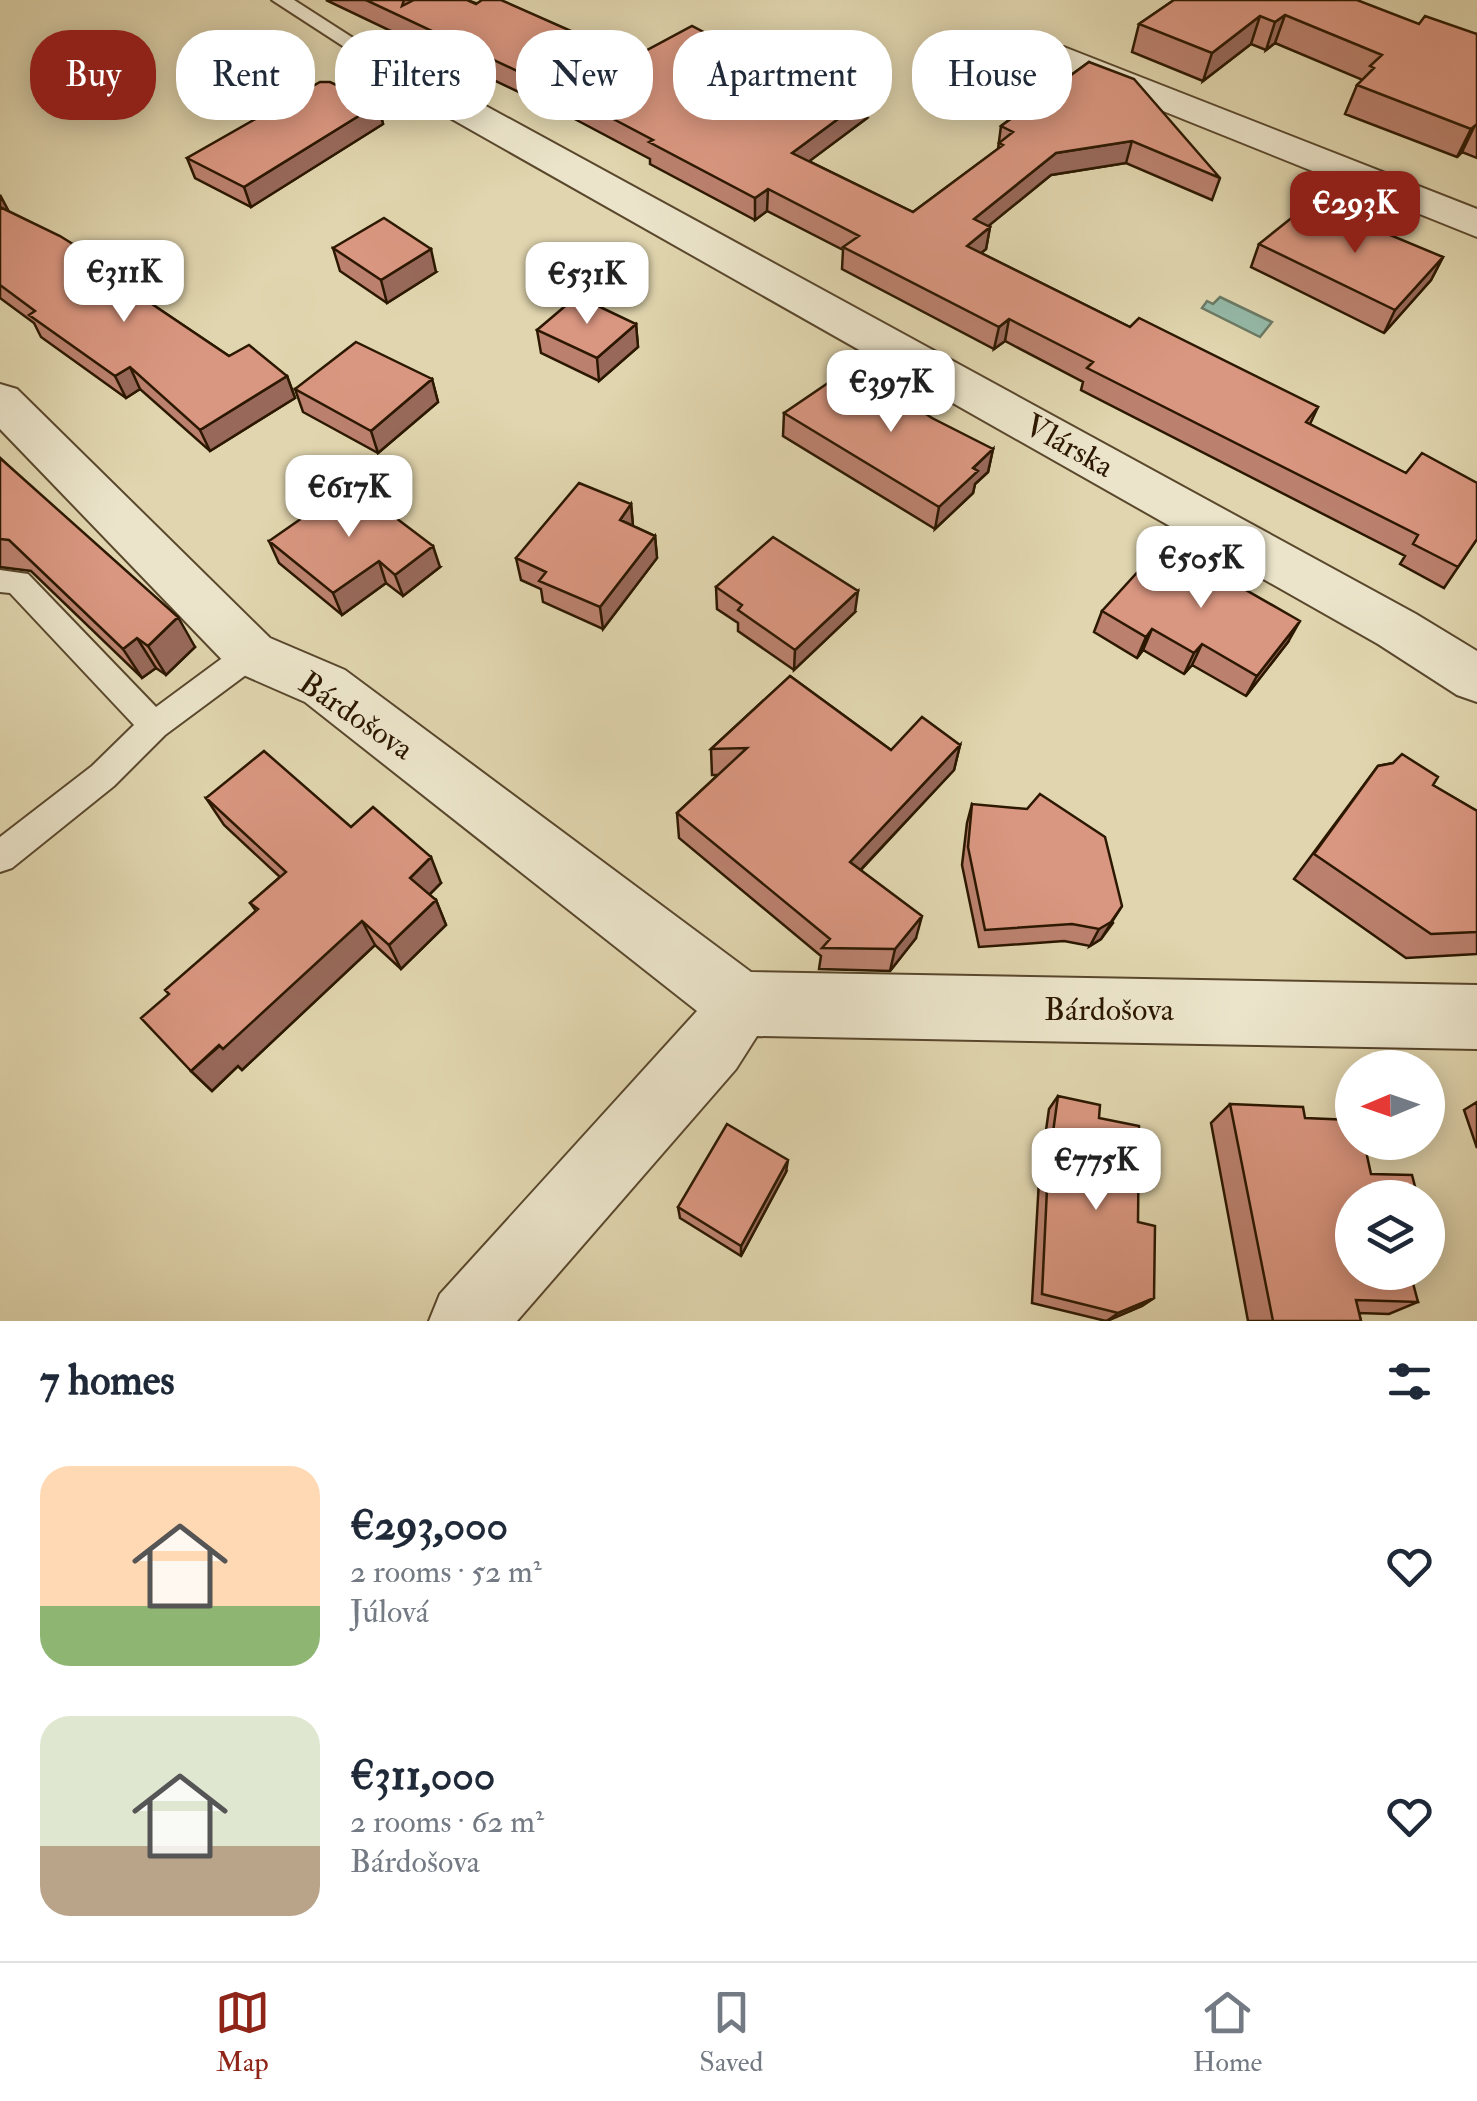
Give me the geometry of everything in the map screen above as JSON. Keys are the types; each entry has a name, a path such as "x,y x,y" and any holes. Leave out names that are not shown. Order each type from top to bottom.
{"street":[{"path":"1072,61 1477,224"},
{"name":"Vlárska","path":"482,120 1397,629 1477,679"},
{"name":"Bárdošova","path":"0,400 251,654 325,686 740,1004 1477,1018"},
{"path":"467,1321 712,1046 740,1004"}],"lane":[{"path":"281,0 335,34"},
{"path":"0,580 18,582 154,726"},
{"path":"0,857 102,776 154,726 251,654"}],"shaded area":[{"path":"1220,297 1272,322 1260,337 1202,308 1207,301 1213,304"}],"building":[{"path":"366,0 404,0 402,6 414,0 467,0 476,4 482,0 501,0 569,30 516,30 516,70 496,61 496,30 430,30"},
{"path":"1174,0 1357,0 1419,24 1425,16 1477,34 1477,124 1471,129 1357,85 1382,55 1285,15 1275,22 1260,16 1212,53 1139,24"},
{"path":"673,36 673,120 837,120 792,153 913,212 1003,145 999,143 1013,132 1001,126 1009,120 1072,120 1072,74 1089,62 1134,79 1220,178 1132,141 1056,153 974,219 990,227 967,246 1130,327 1139,318 1318,407 1306,422 1406,473 1422,453 1477,483 1477,539 1458,567 1413,544 1418,535 1087,368 1093,362 1009,319 999,327 843,247 859,236 768,189 755,198 649,142 653,140 615,120 653,120 653,47"},
{"path":"335,84 335,120 352,120 244,187 187,158 254,120 315,120 315,85"},
{"path":"0,207 60,236 116,271 109,275 229,356 249,345 287,376 200,430 130,367 115,376 29,315 35,311 0,285"},
{"path":"1299,212 1324,224 1335,212 1443,257 1395,310 1259,244"},
{"path":"384,218 431,249 381,280 333,248"},
{"path":"577,296 636,324 597,358 537,330"},
{"path":"356,342 432,379 371,431 295,389"},
{"path":"853,366 932,418 993,449 973,468 978,471 939,507 784,413"},
{"path":"0,458 178,617 148,646 137,638 123,649 9,540 0,539"},
{"path":"579,483 631,504 620,520 655,536 600,607 539,581 546,572 516,558"},
{"path":"351,484 433,546 395,575 379,561 333,593 269,541"},
{"path":"773,537 858,591 795,650 738,610 742,605 716,587"},
{"path":"1164,543 1300,621 1257,676 1202,644 1194,653 1152,629 1146,637 1102,611"},
{"path":"790,676 891,750 922,717 960,745 850,862 922,916 895,949 822,948 830,939 677,813 747,748 711,749"},
{"path":"264,751 351,827 373,807 431,857 410,878 436,900 389,945 362,921 223,1049 219,1045 191,1071 141,1018 169,994 165,990 258,909 250,903 286,872 206,798"},
{"path":"1402,754 1438,777 1433,785 1477,811 1477,932 1431,934 1314,854 1378,766 1393,763"},
{"path":"1040,794 1105,837 1122,906 1111,922 1099,929 1072,924 985,930 968,847 972,804 1027,809"},
{"path":"1058,1096 1100,1105 1099,1118 1139,1126 1138,1222 1155,1226 1154,1298 1118,1313 1042,1294 1048,1168"},
{"path":"1230,1104 1303,1107 1305,1118 1335,1119 1335,1160 1368,1160 1371,1174 1412,1175 1413,1180 1335,1180 1335,1290 1415,1290 1418,1302 1356,1300 1361,1321 1273,1321"},
{"path":"727,1124 788,1160 741,1246 678,1207"}]}
